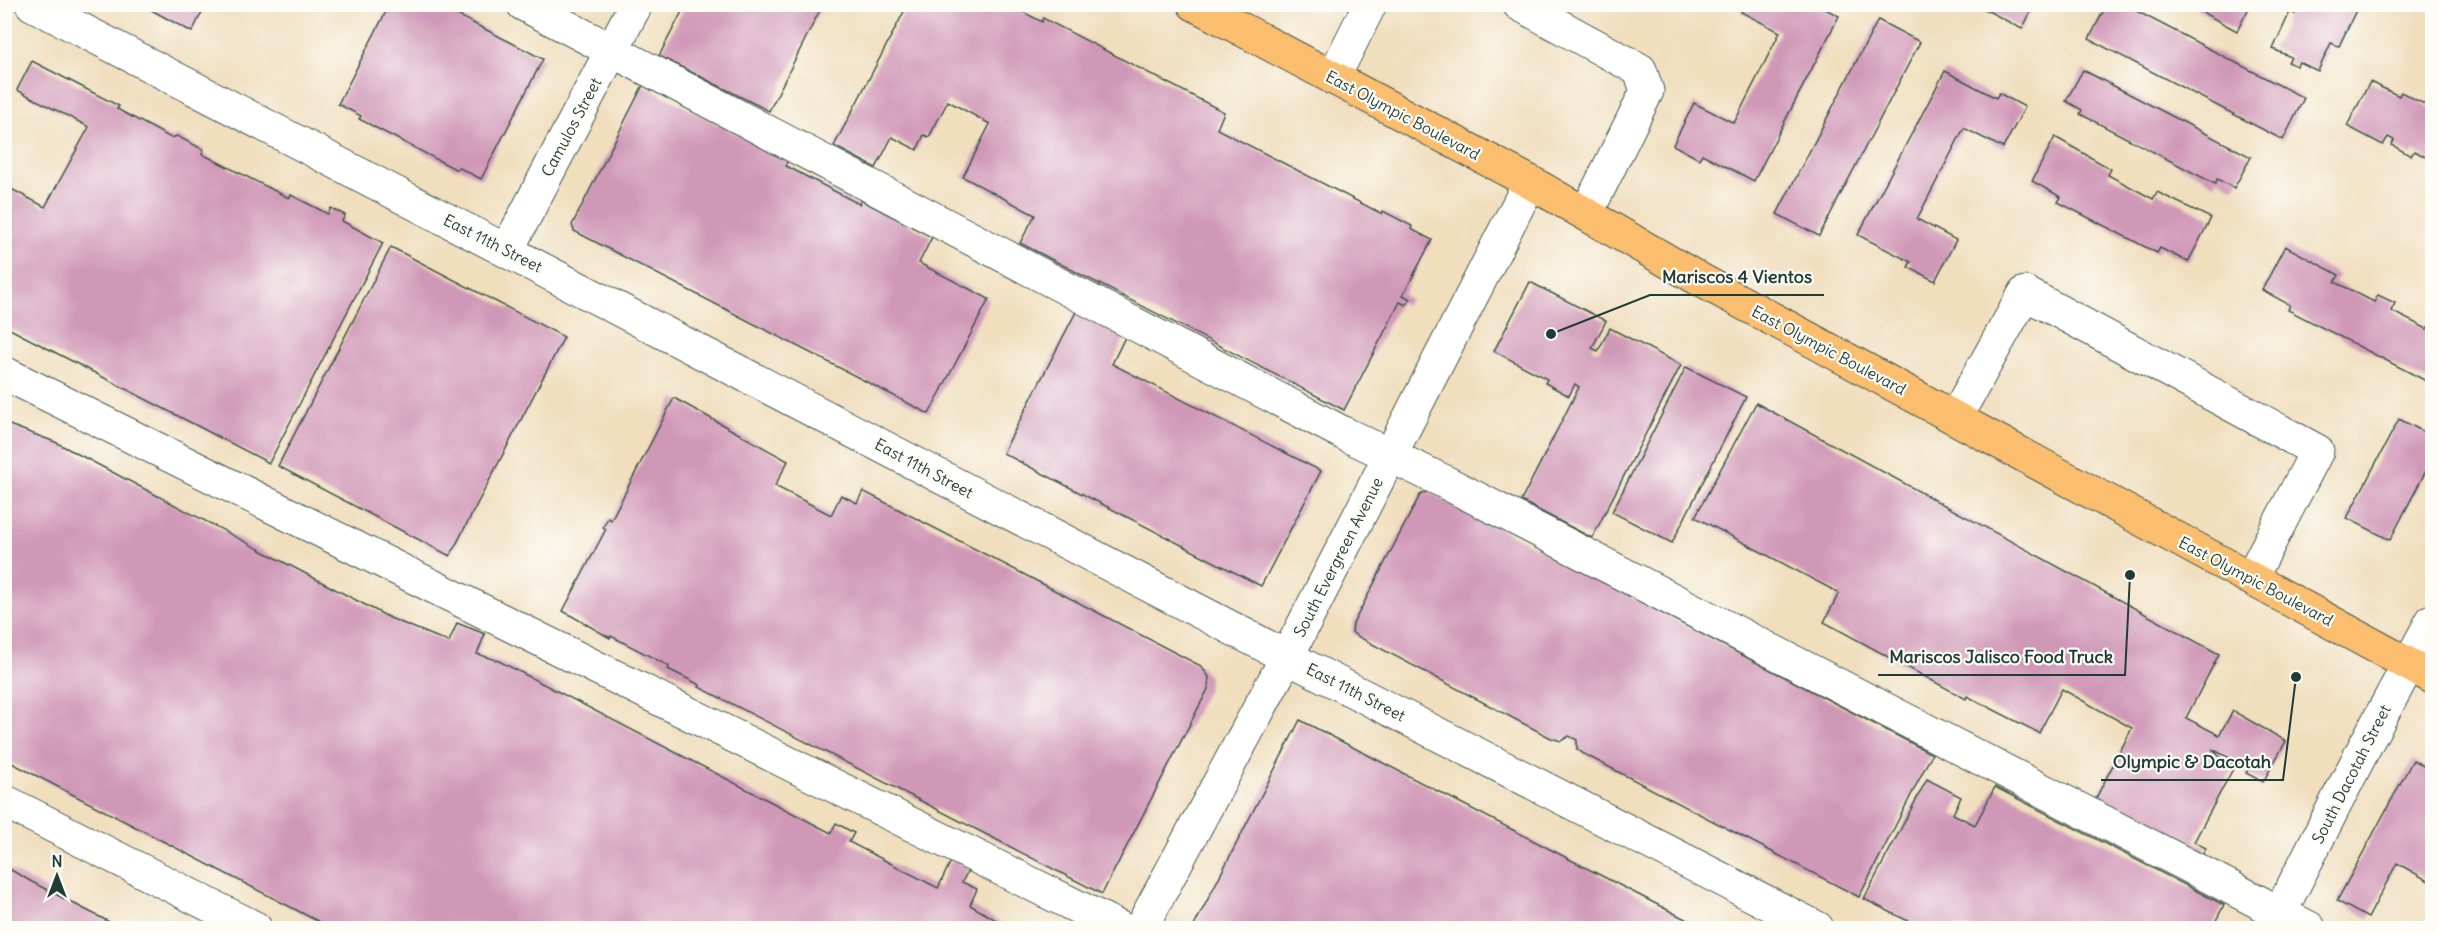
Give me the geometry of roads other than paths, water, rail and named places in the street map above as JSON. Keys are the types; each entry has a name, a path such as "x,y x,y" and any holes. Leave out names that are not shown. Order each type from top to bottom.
{"main road":[{"name":"East Olympic Boulevard","path":"1194,4 1530,182 1697,278 2421,670"}],"street":[{"name":"East 11th Street","path":"32,4 1287,657 1818,928"},
{"path":"523,4 2276,921 2309,928"},
{"name":"Camulos Street","path":"507,250 636,4"},
{"path":"1333,78 1370,4"},
{"path":"1519,4 1640,70 1647,91 1586,214"},
{"name":"South Evergreen Avenue","path":"1141,928 1287,657 1530,182"},
{"path":"1955,418 2025,293 2046,304 2317,451 2251,578"},
{"path":"4,373 1120,928"},
{"name":"South Dacotah Street","path":"2276,921 2421,670 2433,621"},
{"path":"4,801 255,928"}],"place":[{"name":"Mariscos 4 Vientos","path":"1551,334"},
{"name":"Mariscos Jalisco Food Truck","path":"2130,575"},
{"name":"Olympic & Dacotah","path":"2296,677"}]}
